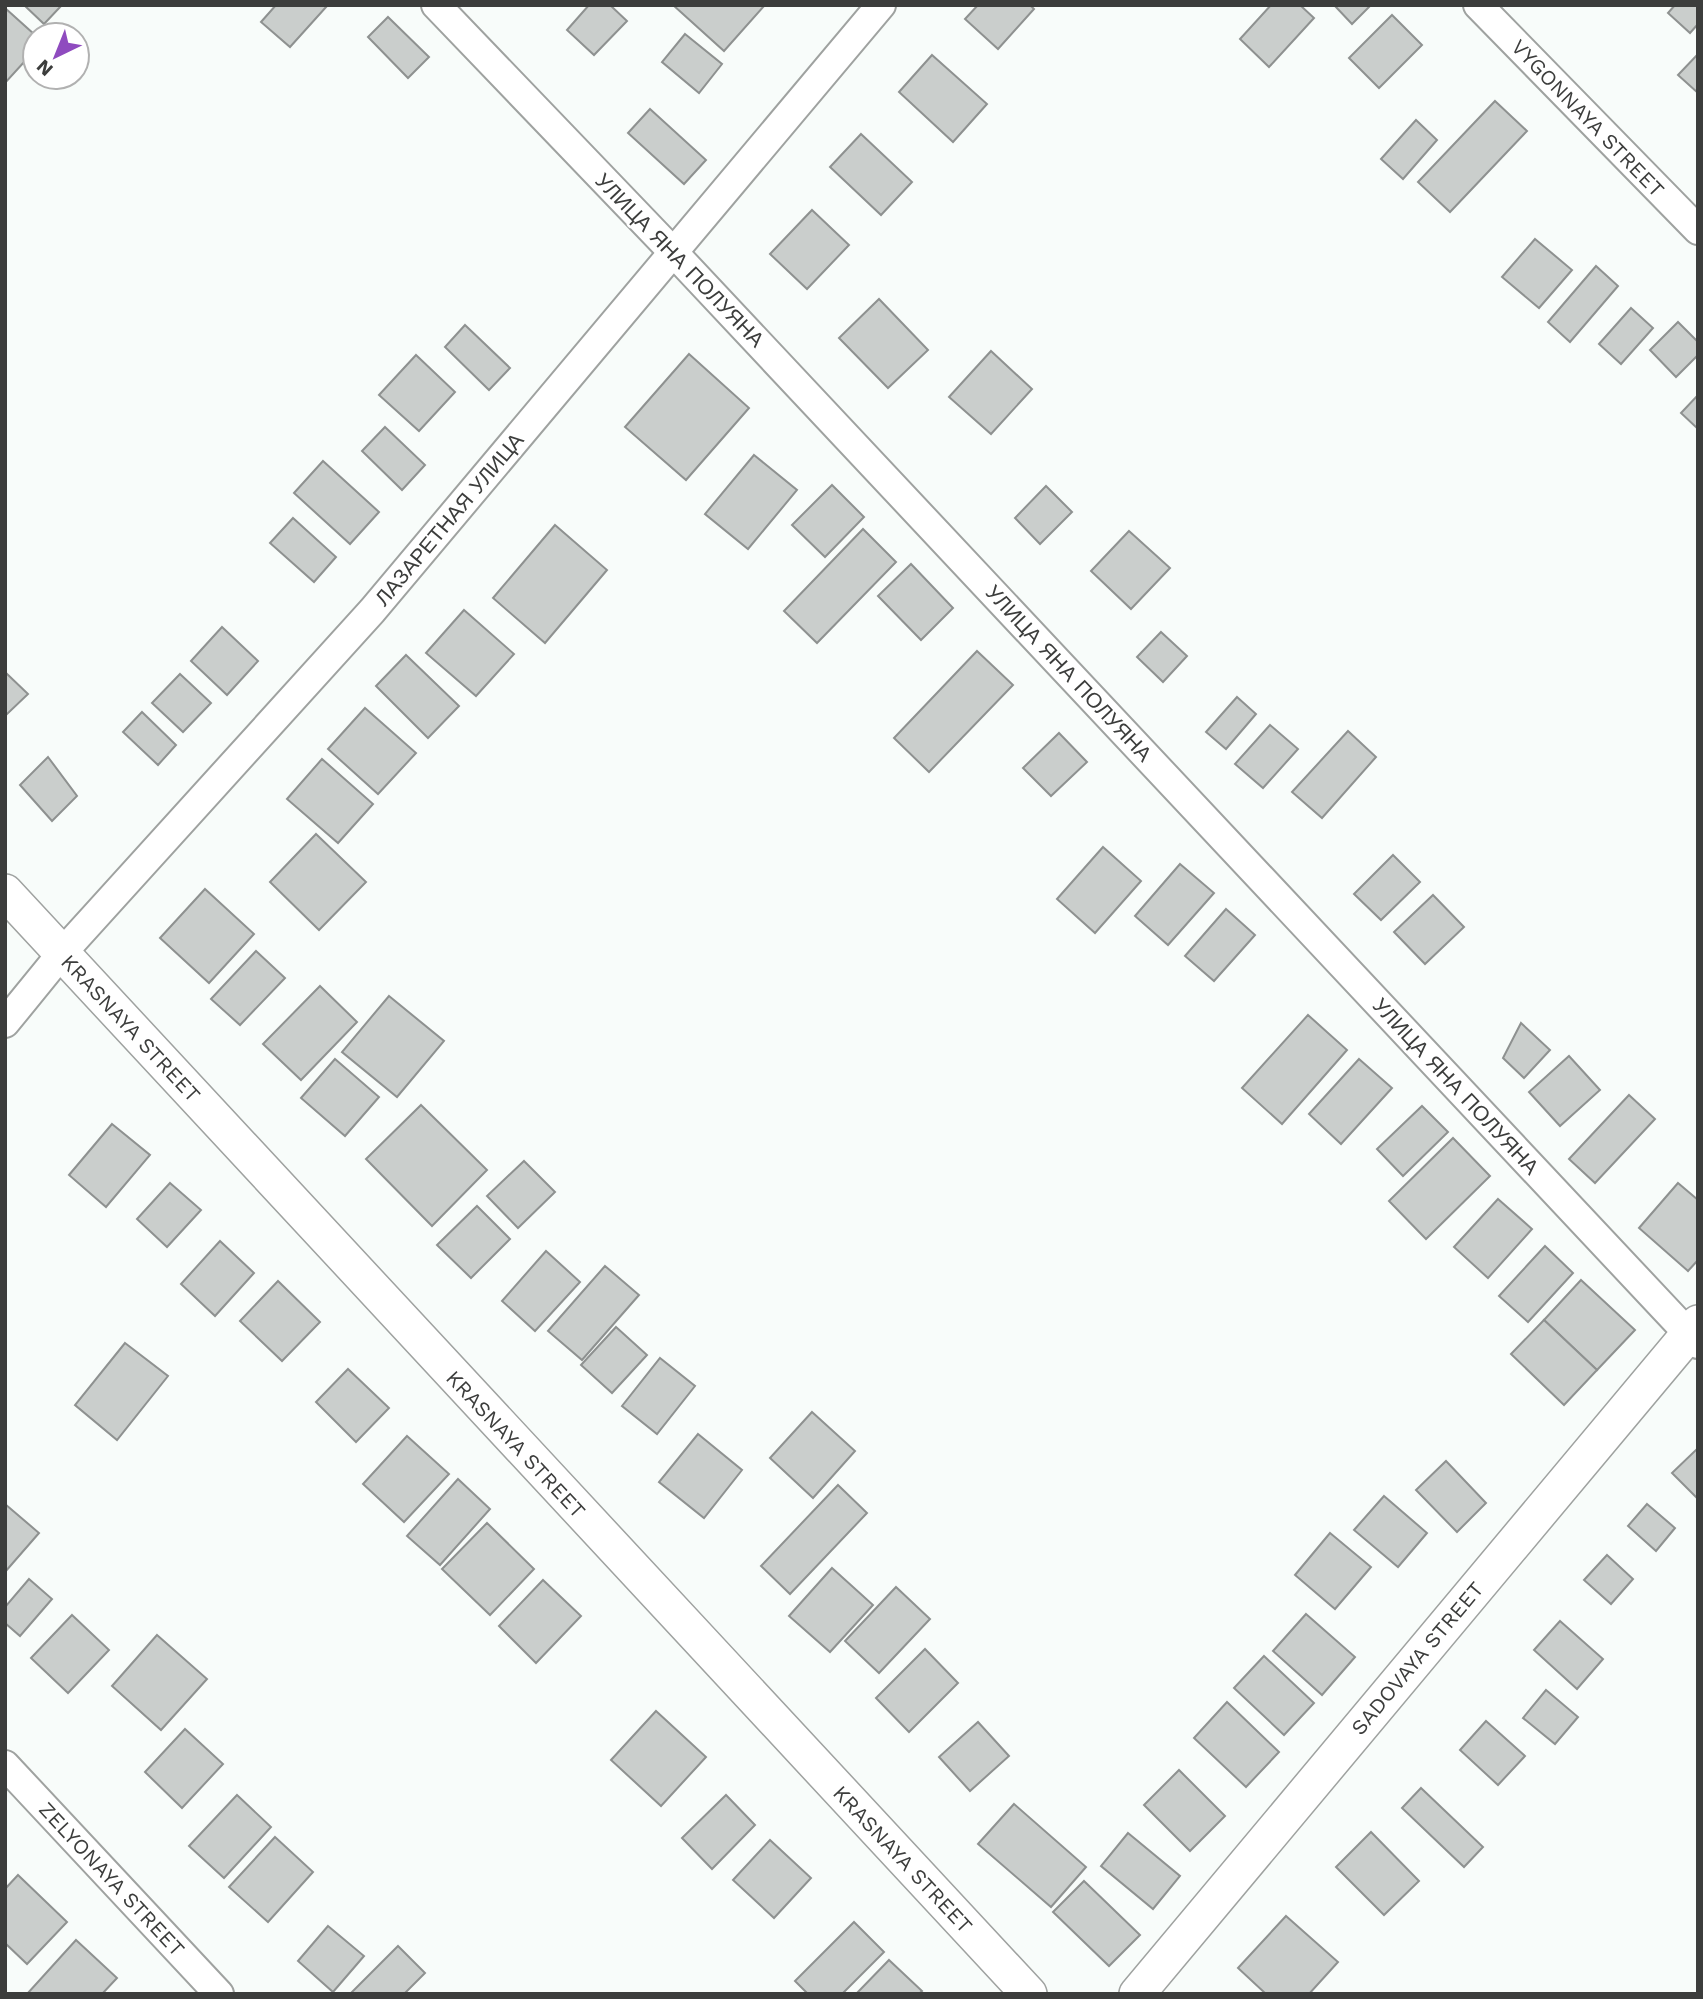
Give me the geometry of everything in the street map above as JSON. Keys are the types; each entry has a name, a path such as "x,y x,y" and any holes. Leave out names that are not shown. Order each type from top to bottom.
{"street":[{"name":"УЛИЦА ЯНА ПОЛУЯНА","path":"436,5 674,253 1695,1334"},
{"name":"ЛАЗАРЕТНАЯ УЛИЦА","path":"5,1023 62,953 372,611 881,5"},
{"name":"VYGONNAYA STREET","path":"1478,5 1698,230"},
{"name":"KRASNAYA STREET","path":"5,892 1029,1994"},
{"name":"SADOVAYA STREET","path":"1137,1994 1695,1334"},
{"name":"ZELYONAYA STREET","path":"5,1765 219,1994"}],"building":[{"path":"24,5 62,5 47,21 41,21"},
{"path":"276,5 327,6 290,47 261,22"},
{"path":"589,5 610,5 627,21 594,55 567,30"},
{"path":"673,5 765,5 724,51"},
{"path":"978,5 1030,5 1034,9 998,49 965,19"},
{"path":"1271,5 1300,5 1314,18 1269,67 1240,39"},
{"path":"1334,5 1371,5 1352,24"},
{"path":"1675,5 1698,5 1698,24 1690,33 1668,13"},
{"path":"5,8 21,22 21,65 5,83"},
{"path":"1392,15 1422,45 1379,88 1349,58"},
{"path":"388,17 429,57 408,78 368,37"},
{"path":"685,34 722,64 699,93 662,62"},
{"path":"1698,54 1698,93 1678,75"},
{"path":"932,55 987,104 953,142 899,92"},
{"path":"1495,101 1527,131 1450,212 1418,182"},
{"path":"650,109 706,160 684,184 628,133"},
{"path":"1416,120 1437,140 1403,179 1381,159"},
{"path":"861,134 912,182 881,215 830,167"},
{"path":"812,210 849,245 807,289 770,254"},
{"path":"1535,239 1572,270 1539,308 1502,277"},
{"path":"1596,266 1618,286 1570,342 1548,322"},
{"path":"879,299 928,350 888,388 839,338"},
{"path":"1631,308 1653,328 1621,364 1599,344"},
{"path":"1678,322 1698,342 1698,355 1676,377 1650,350"},
{"path":"465,325 510,368 489,390 445,347"},
{"path":"991,351 1032,389 991,434 949,397"},
{"path":"689,354 749,408 686,480 625,427"},
{"path":"416,355 455,392 419,431 379,395"},
{"path":"1698,395 1698,429 1681,413"},
{"path":"385,427 425,465 402,490 362,451"},
{"path":"754,455 797,490 748,549 705,514"},
{"path":"323,461 379,512 350,544 294,493"},
{"path":"832,485 864,517 825,557 792,525"},
{"path":"1046,486 1072,512 1040,544 1015,518"},
{"path":"293,518 336,557 314,582 270,543"},
{"path":"555,525 607,570 545,643 493,598"},
{"path":"863,529 896,562 817,643 784,611"},
{"path":"1129,531 1170,568 1131,609 1091,571"},
{"path":"911,564 953,608 921,640 878,596"},
{"path":"464,610 514,654 476,696 426,653"},
{"path":"222,627 258,661 227,695 191,661"},
{"path":"1161,632 1187,656 1163,682 1137,657"},
{"path":"977,651 1013,685 929,772 894,738"},
{"path":"406,655 459,706 428,738 376,686"},
{"path":"5,672 28,694 5,716"},
{"path":"180,674 211,703 183,732 152,703"},
{"path":"1237,697 1256,714 1226,749 1206,732"},
{"path":"365,708 416,753 378,794 328,749"},
{"path":"142,712 176,745 158,765 123,732"},
{"path":"1270,725 1298,749 1263,788 1235,764"},
{"path":"1348,731 1376,757 1322,818 1292,792"},
{"path":"1059,733 1087,762 1051,796 1023,768"},
{"path":"48,757 77,796 52,821 20,785"},
{"path":"322,759 373,804 338,843 287,799"},
{"path":"316,834 366,882 319,930 270,882"},
{"path":"1103,847 1141,881 1095,933 1057,899"},
{"path":"1393,855 1420,882 1381,920 1354,894"},
{"path":"1180,864 1214,893 1168,945 1135,916"},
{"path":"205,889 254,934 209,983 160,938"},
{"path":"1433,895 1464,927 1425,964 1394,932"},
{"path":"1226,909 1255,935 1214,981 1185,956"},
{"path":"256,951 285,978 240,1025 211,999"},
{"path":"320,986 357,1022 301,1080 263,1044"},
{"path":"389,996 444,1041 397,1097 342,1052"},
{"path":"1308,1015 1347,1050 1282,1124 1242,1088"},
{"path":"1521,1023 1550,1050 1524,1078 1503,1058"},
{"path":"1569,1056 1600,1090 1560,1126 1529,1092"},
{"path":"335,1059 379,1097 345,1136 301,1098"},
{"path":"1359,1059 1392,1088 1341,1144 1309,1114"},
{"path":"1629,1095 1655,1119 1595,1183 1569,1159"},
{"path":"421,1105 487,1170 432,1226 366,1159"},
{"path":"1422,1106 1448,1132 1403,1176 1377,1149"},
{"path":"112,1124 150,1155 106,1207 69,1175"},
{"path":"1453,1138 1490,1176 1426,1239 1389,1201"},
{"path":"524,1161 555,1192 518,1228 487,1196"},
{"path":"170,1183 201,1210 167,1247 137,1219"},
{"path":"1678,1183 1698,1200 1698,1260 1688,1271 1639,1228"},
{"path":"1498,1199 1532,1229 1488,1278 1454,1247"},
{"path":"477,1206 510,1239 471,1278 437,1245"},
{"path":"220,1241 254,1273 215,1316 181,1284"},
{"path":"1545,1246 1573,1273 1528,1322 1499,1296"},
{"path":"546,1251 580,1282 535,1331 502,1301"},
{"path":"605,1266 639,1295 582,1360 548,1331"},
{"path":"1581,1280 1635,1330 1597,1370 1544,1320"},
{"path":"278,1281 320,1322 282,1361 240,1321"},
{"path":"1544,1320 1597,1370 1564,1405 1511,1354"},
{"path":"616,1327 647,1355 612,1393 581,1365"},
{"path":"125,1343 168,1376 117,1440 75,1405"},
{"path":"660,1358 695,1386 657,1434 622,1406"},
{"path":"348,1369 389,1408 356,1442 316,1402"},
{"path":"812,1412 855,1451 813,1498 770,1458"},
{"path":"698,1434 742,1470 704,1518 659,1482"},
{"path":"407,1436 449,1474 404,1522 363,1484"},
{"path":"1698,1448 1698,1499 1672,1473"},
{"path":"1446,1461 1486,1503 1457,1532 1416,1490"},
{"path":"458,1479 490,1509 440,1565 407,1536"},
{"path":"838,1485 867,1513 790,1594 761,1566"},
{"path":"1384,1496 1427,1533 1398,1567 1354,1530"},
{"path":"5,1504 39,1533 5,1572"},
{"path":"1647,1504 1675,1528 1656,1551 1628,1526"},
{"path":"487,1523 534,1569 490,1615 442,1569"},
{"path":"1330,1533 1371,1567 1335,1609 1295,1575"},
{"path":"1607,1555 1633,1579 1611,1604 1584,1580"},
{"path":"832,1568 873,1605 830,1652 789,1616"},
{"path":"29,1579 52,1599 20,1636 5,1623 5,1607"},
{"path":"543,1580 581,1616 536,1663 499,1626"},
{"path":"896,1587 930,1619 879,1673 845,1641"},
{"path":"1306,1614 1355,1657 1322,1695 1273,1651"},
{"path":"72,1615 109,1650 68,1693 31,1658"},
{"path":"1560,1621 1603,1659 1577,1689 1534,1650"},
{"path":"157,1635 207,1679 161,1730 112,1686"},
{"path":"925,1649 958,1683 909,1732 876,1698"},
{"path":"1264,1656 1314,1703 1284,1735 1234,1688"},
{"path":"1546,1690 1578,1717 1555,1744 1523,1718"},
{"path":"1227,1702 1279,1752 1246,1787 1194,1738"},
{"path":"656,1711 706,1757 661,1806 611,1760"},
{"path":"1486,1721 1525,1756 1498,1785 1460,1750"},
{"path":"978,1722 1009,1756 970,1791 939,1757"},
{"path":"185,1729 223,1764 182,1808 145,1772"},
{"path":"1179,1770 1225,1816 1190,1851 1144,1805"},
{"path":"1421,1788 1483,1847 1464,1867 1402,1808"},
{"path":"237,1795 271,1827 224,1878 189,1846"},
{"path":"726,1795 755,1825 712,1869 682,1838"},
{"path":"1014,1804 1086,1867 1051,1907 978,1844"},
{"path":"1371,1832 1419,1881 1384,1915 1336,1867"},
{"path":"1128,1833 1180,1876 1153,1909 1101,1866"},
{"path":"275,1837 313,1872 268,1922 229,1887"},
{"path":"770,1840 811,1878 774,1918 733,1880"},
{"path":"18,1875 67,1922 27,1964 5,1943 5,1889"},
{"path":"1084,1881 1140,1935 1109,1966 1053,1912"},
{"path":"1286,1916 1338,1962 1309,1994 1266,1994 1238,1968"},
{"path":"854,1922 884,1952 842,1994 808,1994 795,1981"},
{"path":"328,1926 364,1956 333,1992 298,1961"},
{"path":"76,1940 117,1978 102,1994 27,1994"},
{"path":"398,1946 425,1973 404,1994 350,1994"},
{"path":"889,1960 922,1991 919,1994 856,1994"}]}
